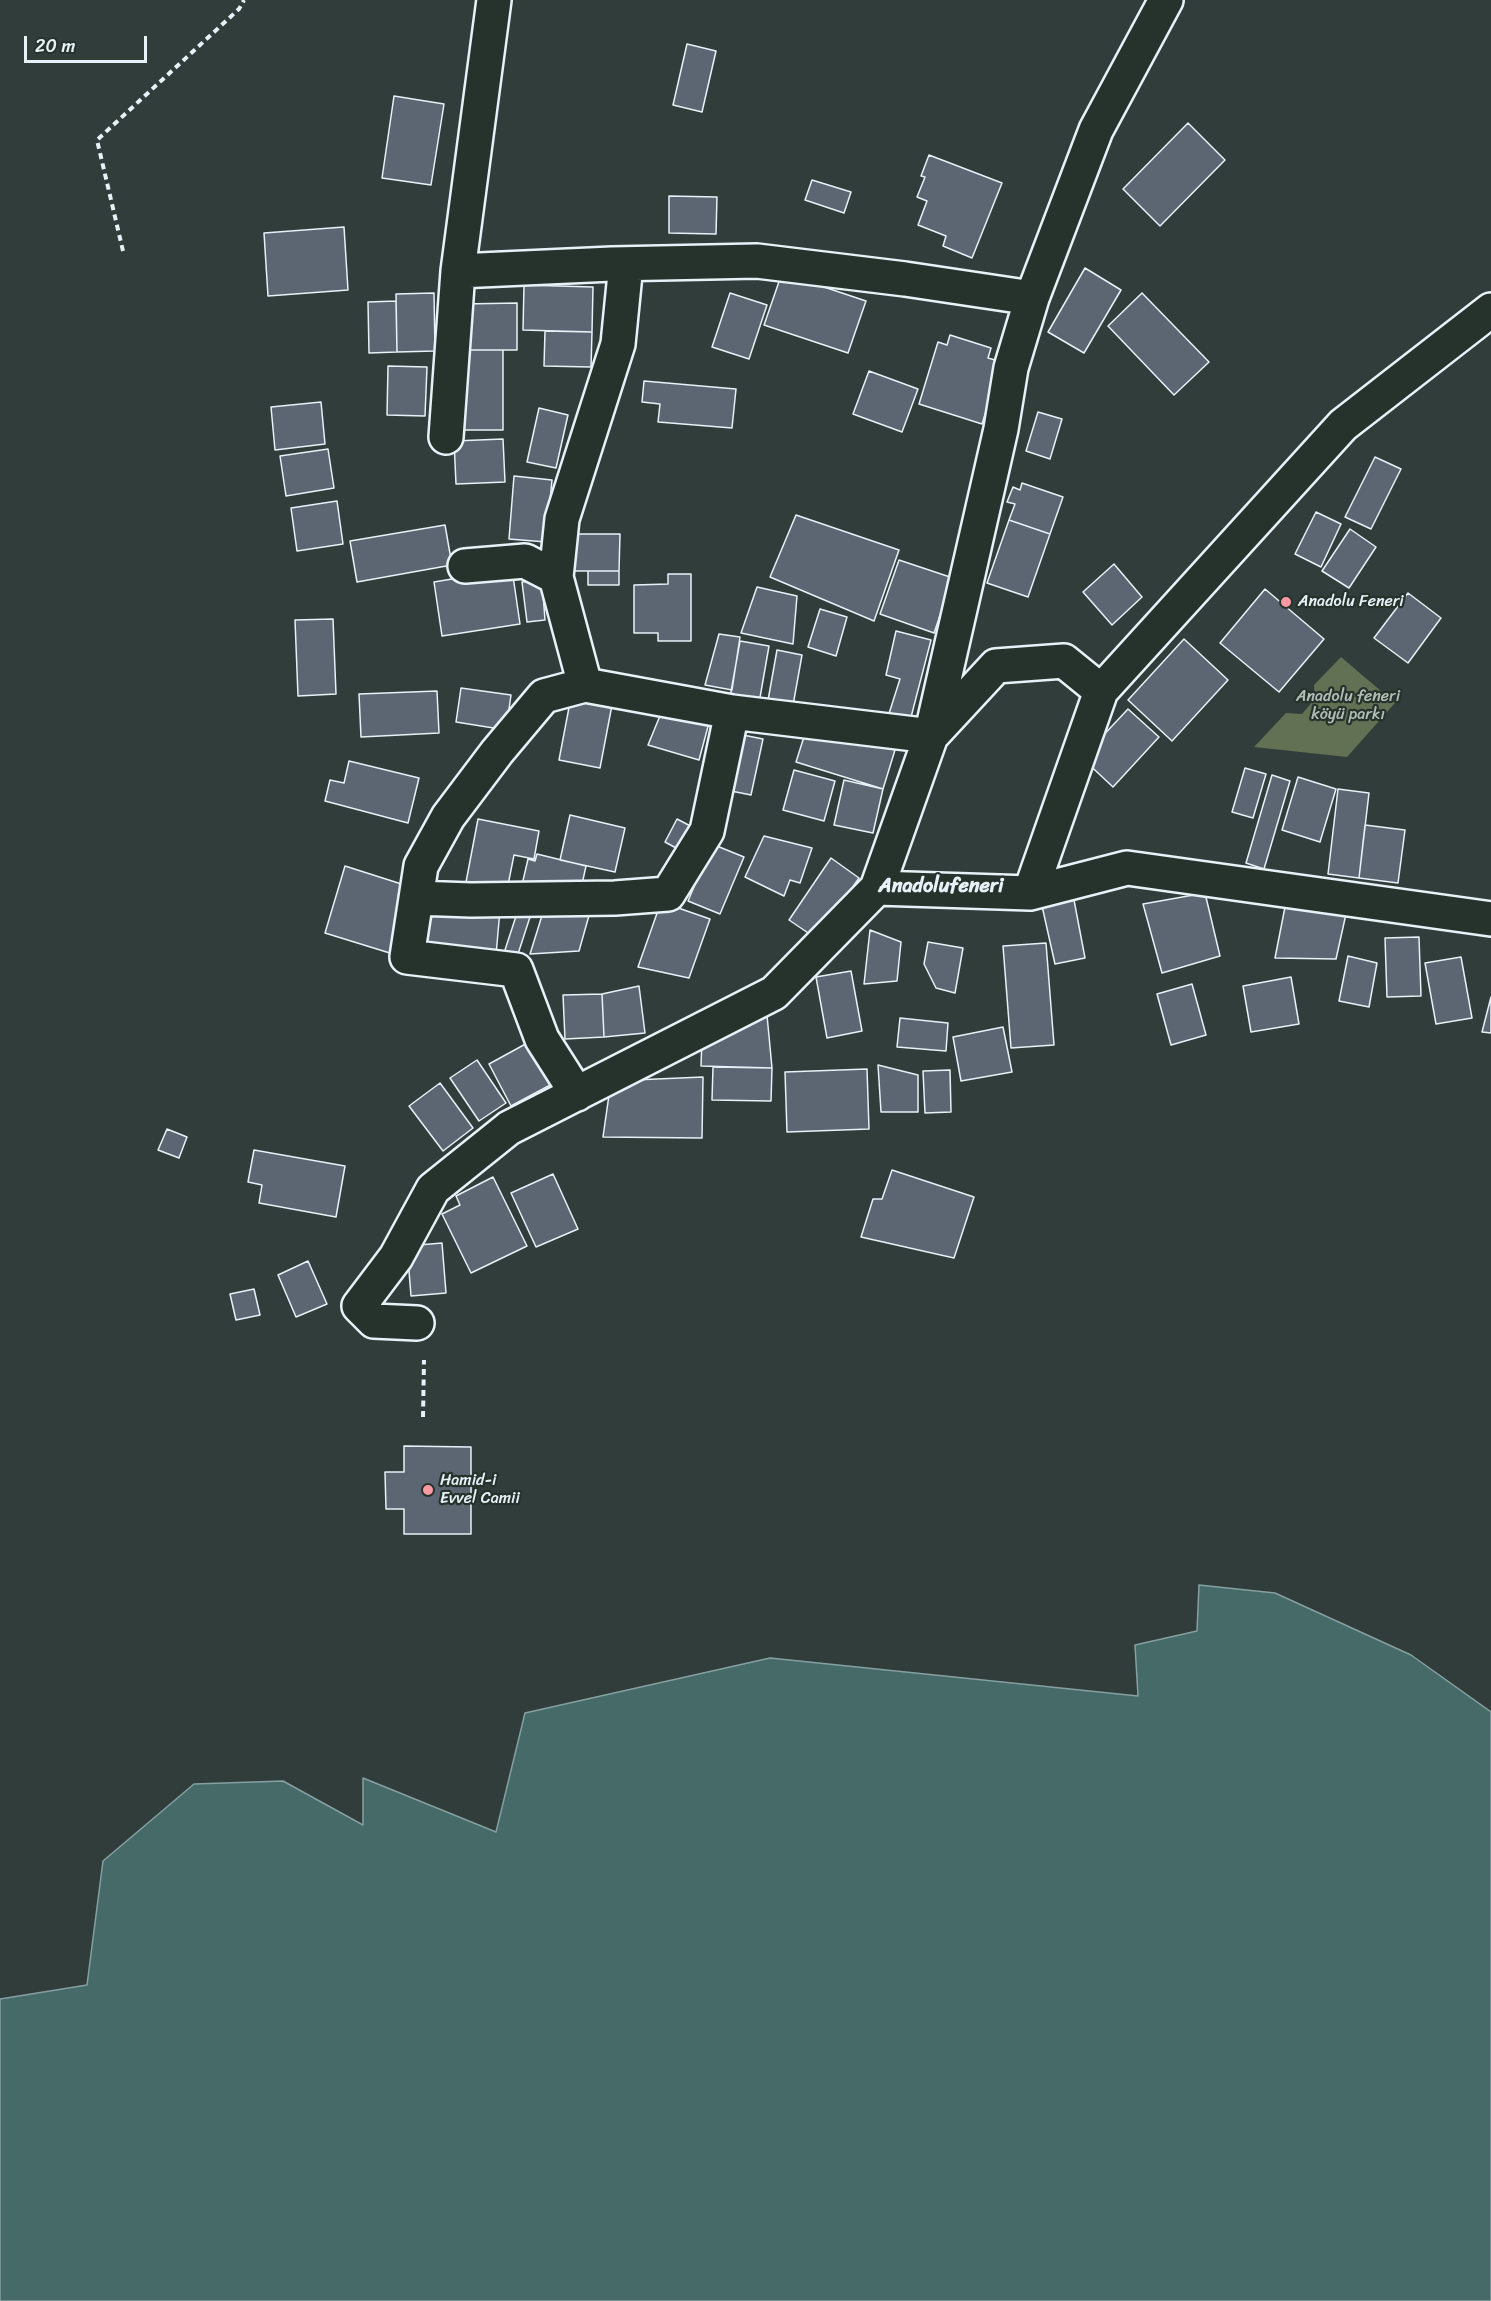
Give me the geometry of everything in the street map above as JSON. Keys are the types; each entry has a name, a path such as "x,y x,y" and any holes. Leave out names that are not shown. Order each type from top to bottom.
{"street":[{"path":"446,437 458,271 494,0"},
{"path":"417,1323 374,1321 359,1305 396,1257 433,1190 509,1128 774,993 877,888 931,736 999,441 1011,368 1032,297 1096,130 1166,0"},
{"path":"458,271 757,261 1032,297"},
{"path":"585,685 556,577 562,519 618,344 626,264"},
{"path":"1030,893 1101,691 1343,425 1491,310"},
{"path":"465,566 525,561 556,577"},
{"path":"931,736 996,666 1064,661 1101,691"},
{"path":"578,1094 542,1039 516,970 407,957 421,867 426,857 448,817 497,752 544,696 585,685 732,712 931,736"},
{"path":"416,898 471,900 615,898 668,894 707,831 732,712"},
{"path":"877,888 1030,893 1126,868 1491,919"}],"path":[{"path":"123,251 97,140 239,9 244,0"},
{"path":"417,1323 424,1324 423,1417"}],"green space":[{"name":"Anadolu feneri köyü parkı","path":"1341,657 1395,703 1347,757 1254,747 1286,713 1302,714 1315,699 1314,685"}],"water":[{"path":"1199,1585 1275,1593 1411,1655 1491,1712 1491,2301 0,2301 0,1999 87,1985 103,1861 194,1784 283,1781 363,1825 363,1778 496,1832 525,1713 770,1658 1138,1696 1135,1645 1197,1631"}],"building":[{"path":"687,44 716,51 702,112 673,105"},
{"path":"394,96 444,104 431,185 382,178"},
{"path":"1188,123 1225,160 1160,226 1123,189"},
{"path":"929,155 1002,183 972,258 943,246 946,236 918,225 927,201 917,197 925,177 921,176"},
{"path":"812,180 851,192 844,213 805,200"},
{"path":"669,196 717,197 716,234 669,233"},
{"path":"344,227 348,290 268,296 264,233"},
{"path":"1085,268 1121,290 1084,353 1048,332"},
{"path":"782,273 866,301 848,353 764,325"},
{"path":"524,285 593,287 592,332 523,330"},
{"path":"434,293 435,351 397,352 396,294"},
{"path":"730,293 767,305 749,359 712,347"},
{"path":"1142,293 1209,362 1174,395 1108,326"},
{"path":"396,301 397,352 369,353 368,302"},
{"path":"517,303 517,350 463,350 463,304"},
{"path":"545,331 592,332 591,367 544,366"},
{"path":"950,335 991,348 988,358 1002,362 982,424 919,404 938,342 947,345"},
{"path":"463,350 503,350 503,430 464,430"},
{"path":"388,366 427,367 425,416 387,415"},
{"path":"869,371 918,389 902,432 853,414"},
{"path":"644,381 736,389 732,428 658,422 660,404 642,402"},
{"path":"321,402 325,444 275,450 271,407"},
{"path":"539,408 568,415 556,468 527,462"},
{"path":"1038,412 1062,419 1050,459 1026,451"},
{"path":"503,439 505,482 456,484 454,441"},
{"path":"328,449 334,488 286,496 280,456"},
{"path":"1375,457 1401,469 1371,529 1345,517"},
{"path":"514,476 552,480 546,542 509,539"},
{"path":"1022,483 1063,497 1050,534 1009,520 1015,504 1007,502 1013,487 1020,490"},
{"path":"337,501 343,544 297,551 291,508"},
{"path":"1316,512 1341,524 1321,567 1295,554"},
{"path":"796,515 899,550 874,621 770,577"},
{"path":"1009,520 1050,534 1028,597 987,583"},
{"path":"445,525 452,565 357,582 350,541"},
{"path":"1350,529 1376,547 1349,588 1322,571"},
{"path":"571,534 620,534 619,571 571,571"},
{"path":"899,560 953,578 934,633 880,614"},
{"path":"1114,564 1142,597 1112,625 1083,592"},
{"path":"512,569 520,624 442,636 434,582"},
{"path":"588,571 619,571 619,585 588,585"},
{"path":"668,574 691,574 691,641 658,641 658,633 634,633 634,585 668,584"},
{"path":"542,580 545,620 527,622 522,582"},
{"path":"757,587 797,596 793,644 741,633"},
{"path":"1265,589 1324,639 1279,692 1220,643"},
{"path":"1408,593 1441,618 1408,663 1374,638"},
{"path":"820,609 847,617 836,656 808,647"},
{"path":"333,619 336,694 298,696 295,620"},
{"path":"896,631 931,640 910,721 886,723 900,679 886,675"},
{"path":"719,634 740,637 732,690 705,685"},
{"path":"1184,639 1228,680 1172,741 1128,700"},
{"path":"740,641 769,646 758,709 729,703"},
{"path":"777,650 802,655 792,711 767,706"},
{"path":"461,688 511,695 506,730 456,722"},
{"path":"437,691 439,733 361,737 359,694"},
{"path":"571,697 612,705 600,768 559,760"},
{"path":"664,706 710,719 699,760 648,745"},
{"path":"1128,709 1159,737 1113,787 1082,758"},
{"path":"808,724 895,750 883,789 796,762"},
{"path":"733,733 763,739 751,795 721,789"},
{"path":"349,761 419,778 408,823 325,801 330,780 344,783"},
{"path":"1245,768 1266,774 1253,818 1232,812"},
{"path":"794,770 835,781 824,821 783,810"},
{"path":"1272,775 1290,781 1264,869 1246,863"},
{"path":"1298,777 1336,789 1320,842 1282,830"},
{"path":"844,780 883,789 873,833 834,825"},
{"path":"1338,789 1369,793 1359,878 1328,874"},
{"path":"570,815 625,828 615,872 560,860"},
{"path":"478,819 539,831 534,859 514,855 507,890 466,882"},
{"path":"677,819 700,831 687,854 665,842"},
{"path":"1365,825 1405,830 1398,883 1359,878"},
{"path":"764,836 812,848 800,883 790,880 784,896 745,877"},
{"path":"712,844 744,857 720,914 688,901"},
{"path":"537,854 586,866 581,889 547,882 545,890 522,885 528,859 535,861"},
{"path":"831,858 859,878 817,939 789,920"},
{"path":"345,866 414,888 393,954 325,933"},
{"path":"1205,893 1220,956 1162,973 1143,904"},
{"path":"1074,900 1085,958 1055,964 1042,906"},
{"path":"661,902 710,919 689,978 638,967"},
{"path":"424,903 500,910 496,955 420,948"},
{"path":"592,905 579,951 530,954 545,906"},
{"path":"1285,907 1346,914 1336,959 1275,958"},
{"path":"518,910 531,914 517,957 504,953"},
{"path":"870,930 901,942 897,981 864,984"},
{"path":"1419,937 1421,996 1387,997 1385,938"},
{"path":"928,942 963,948 955,993 936,988 924,964"},
{"path":"1046,943 1054,1045 1011,1048 1003,946"},
{"path":"1348,956 1377,963 1369,1007 1339,1001"},
{"path":"1461,957 1472,1018 1436,1024 1425,963"},
{"path":"851,971 862,1031 827,1038 816,977"},
{"path":"1291,977 1299,1024 1251,1032 1243,986"},
{"path":"1192,984 1206,1035 1171,1045 1157,994"},
{"path":"639,986 645,1033 604,1037 602,994"},
{"path":"602,994 604,1037 565,1039 563,995"},
{"path":"1491,997 1491,1033 1482,1032"},
{"path":"767,1015 772,1068 701,1066 702,1038"},
{"path":"900,1018 948,1023 946,1051 897,1047"},
{"path":"1003,1027 1012,1072 961,1081 953,1037"},
{"path":"531,1041 554,1083 511,1106 489,1064"},
{"path":"477,1060 506,1103 479,1121 450,1078"},
{"path":"878,1065 918,1075 918,1112 881,1112"},
{"path":"713,1067 772,1068 771,1101 712,1100"},
{"path":"867,1069 869,1129 787,1132 785,1072"},
{"path":"950,1070 951,1112 925,1113 923,1071"},
{"path":"703,1077 702,1138 603,1137 611,1081"},
{"path":"440,1083 473,1128 443,1151 409,1106"},
{"path":"167,1129 187,1137 179,1158 158,1150"},
{"path":"254,1150 345,1166 336,1217 259,1203 262,1185 248,1182"},
{"path":"892,1170 974,1197 954,1258 861,1237 873,1199 882,1199"},
{"path":"553,1174 578,1229 536,1247 511,1193"},
{"path":"493,1177 527,1246 471,1273 442,1214 460,1205 456,1196"},
{"path":"442,1243 446,1293 411,1296 407,1246"},
{"path":"308,1261 327,1304 296,1317 278,1275"},
{"path":"254,1289 260,1315 236,1320 230,1294"},
{"name":"Hamid-i Evvel Camii","path":"404,1446 471,1447 471,1534 404,1534 404,1509 386,1509 385,1472 404,1472"}],"place":[{"name":"Anadolu Feneri","path":"1286,602"},
{"name":"Hamid-i Evvel Camii","path":"428,1490"}],"district":[{"name":"Anadolufeneri","path":"941,887"}]}
